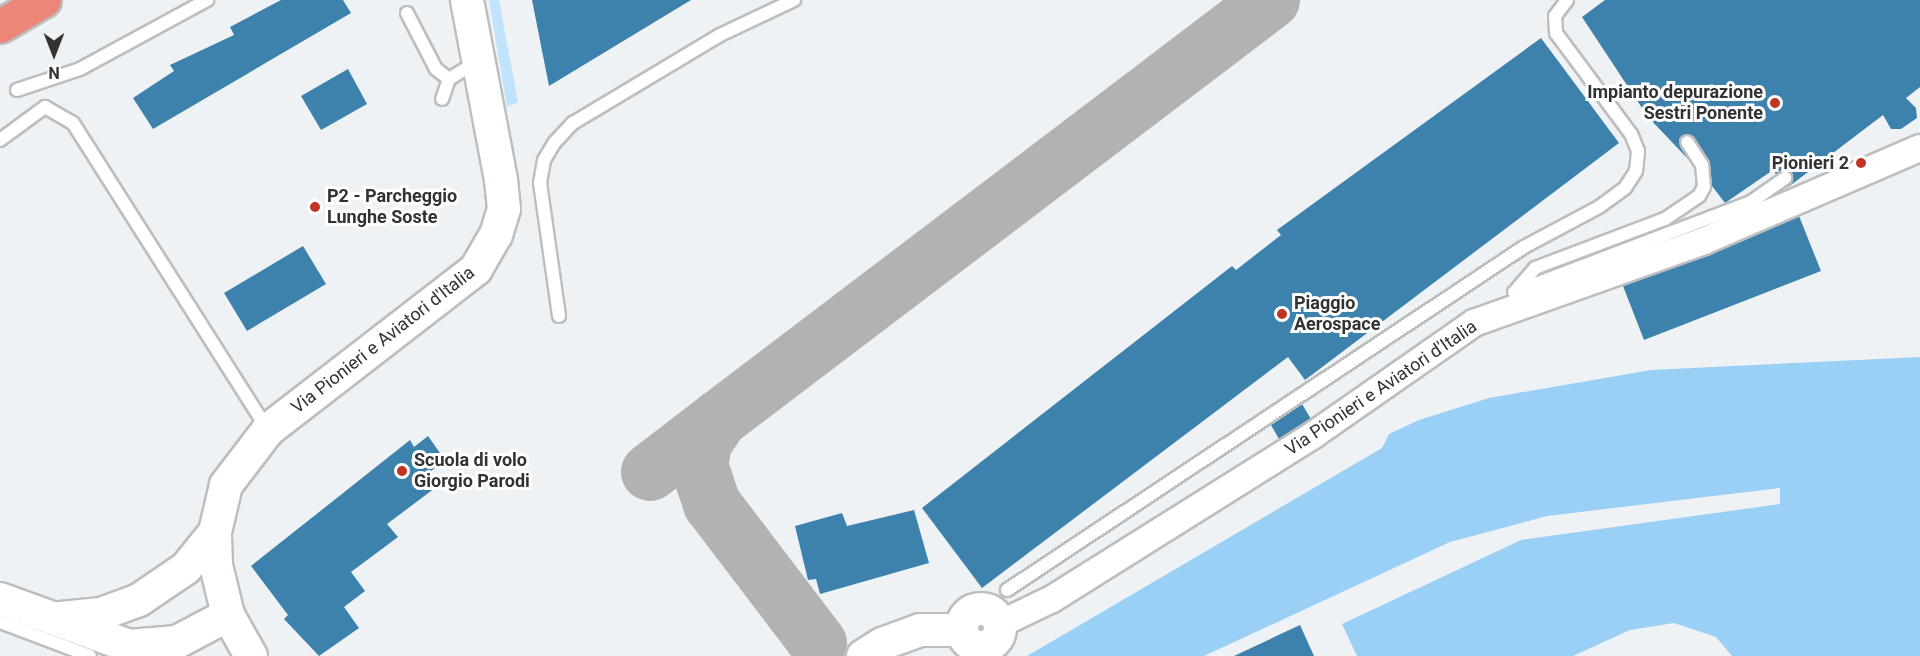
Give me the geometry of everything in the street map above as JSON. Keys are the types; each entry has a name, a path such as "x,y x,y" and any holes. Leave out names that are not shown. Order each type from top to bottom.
{"highway":[{"path":"0,26 44,0"}],"street":[{"name":"Via Pionieri e Aviatori d'Italia","path":"252,656 228,615 216,565 215,532 226,485 268,430 476,269 496,235 504,209 501,180 467,0"},
{"name":"Via Pionieri e Aviatori d'Italia","path":"863,656 882,644 920,630 981,643 1312,436 1474,324 1516,299 1704,241 1920,148"},
{"path":"48,619 114,609 139,600 186,568 215,532"},
{"path":"0,599 48,619 129,646 177,642 228,615"},
{"path":"114,609 121,624 149,645"}],"lane":[{"path":"17,90 80,69 188,6 207,0"},
{"path":"559,316 540,183 544,160 555,142 573,123 711,41 794,0"},
{"path":"1007,590 1503,260 1599,207 1625,188 1636,171 1638,151 1631,134 1556,33 1555,16 1568,0"},
{"path":"407,13 436,69 449,79"},
{"path":"442,99 449,79 479,60"},
{"path":"0,140 45,107 72,123 268,430"},
{"path":"1611,246 1665,219 1699,196 1704,187 1702,165 1687,142"},
{"path":"1516,299 1535,268 1751,202 1785,178"},
{"path":"0,622 90,656"}],"shaded area":[{"path":"489,0 499,0 518,102 507,107"},
{"path":"1920,357 1920,656 1732,656 1716,637 1674,623 1630,630 1573,656 1357,656 1342,624 1521,540 1780,504 1780,488 1547,516 1450,542 1204,656 1027,656 1382,448 1389,434 1419,420 1489,398 1651,370"}],"building":[{"path":"281,0 343,0 351,13 153,129 133,98 174,71 170,65 234,35 230,27"},
{"path":"532,0 691,0 549,86"},
{"name":"Impianto depurazione Sestri Ponente","path":"1605,0 1920,0 1920,87 1906,98 1916,108 1917,118 1901,129 1891,129 1883,115 1787,188 1793,181 1791,173 1785,170 1776,174 1773,170 1725,203 1712,186 1709,161 1694,137 1686,134 1679,139 1689,160 1648,117 1582,17"},
{"name":"Piaggio Aerospace","path":"1541,38 1619,143 1305,380 1288,357 982,588 922,508 1232,266 1236,270 1281,235 1277,230"},
{"path":"348,69 367,104 321,130 301,96"},
{"path":"1799,216 1821,271 1644,340 1623,286 1709,255"},
{"path":"303,246 326,284 247,331 224,293"},
{"path":"1302,404 1311,419 1279,439 1271,425"},
{"path":"428,436 445,460 430,472 439,485 387,524 398,537 351,572 365,591 344,607 359,628 319,656 284,619 288,615 251,566 410,440 414,447"},
{"path":"914,510 929,563 820,594 816,579 808,580 795,526 842,513 847,526"},
{"path":"1300,625 1314,656 1234,656"}],"taxiway":[{"path":"719,419 1271,0"},
{"path":"650,472 719,419 703,443 699,465 712,504 818,643"}],"place":[{"name":"Impianto depurazione Sestri Ponente","path":"1775,103"},
{"name":"Pionieri 2","path":"1861,163"},
{"name":"P2 - Parcheggio Lunghe Soste","path":"315,207"},
{"name":"Piaggio Aerospace","path":"1282,314"},
{"name":"Scuola di volo Giorgio Parodi","path":"402,471"}]}
